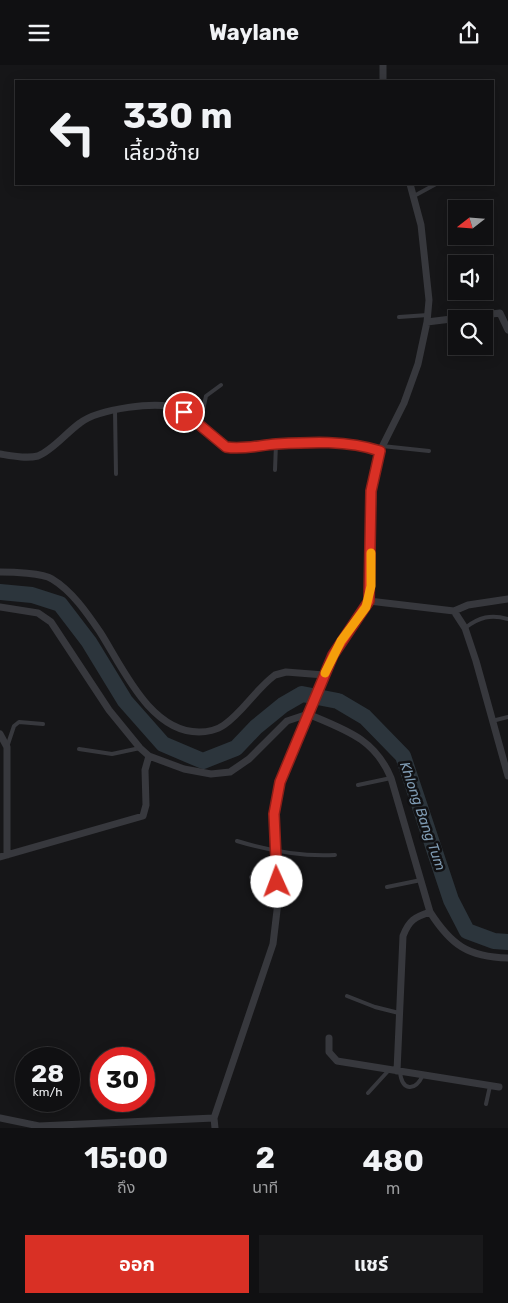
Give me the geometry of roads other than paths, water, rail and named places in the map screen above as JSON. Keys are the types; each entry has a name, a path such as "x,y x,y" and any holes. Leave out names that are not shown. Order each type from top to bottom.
{"street":[{"path":"383,65 383,80"},
{"path":"215,1128 214,1117 273,943 278,902 274,814 280,782 322,678 337,648 360,617 369,601 371,491 381,448 407,395 418,364 429,300 421,225 410,185"},
{"path":"427,318 500,313 508,330"},
{"path":"0,454 28,457 40,455 81,421 93,415 165,405 179,409 226,447 235,449 276,444 342,443 381,448"},
{"path":"0,572 50,577 69,591 99,630 134,687 152,709 168,725 185,732 206,732 224,726 275,675 286,672 322,678"},
{"path":"369,601 454,611 468,605 508,599"},
{"path":"0,607 38,613 51,622 109,710 140,748 149,756 200,774 227,773 244,762 287,721 309,711"},
{"path":"454,611 465,628 492,721 504,752 508,776"},
{"path":"309,711 371,746 384,761 392,778 430,912 446,936 461,948 489,957 508,958"},
{"path":"0,734 7,747 3,856 143,816 146,805 145,770 149,756"},
{"path":"395,1071 403,936 408,923 414,917 430,912"},
{"path":"329,1039 329,1052 337,1061 499,1087"},
{"path":"0,1118 39,1126 214,1117"}],"lane":[{"path":"414,196 434,185"},
{"path":"399,317 427,318"},
{"path":"200,426 206,396 221,385"},
{"path":"115,411 116,475"},
{"path":"275,470 276,444"},
{"path":"381,448 429,451"},
{"path":"465,628 476,620 487,616 508,619"},
{"path":"492,721 508,717"},
{"path":"7,747 14,726 19,722 43,724"},
{"path":"79,749 112,754 140,748"},
{"path":"358,785 392,778"},
{"path":"237,841 276,853 319,856 335,855"},
{"path":"251,877 277,882"},
{"path":"387,887 421,880"},
{"path":"347,995 375,1007 399,1013"},
{"path":"368,1093 395,1071 401,1083 405,1086 414,1087 419,1085 423,1075"},
{"path":"486,1104 490,1086"}],"waterway":[{"name":"Khlong Bang Tum","path":"0,592 32,595 60,604 89,642 125,701 163,744 203,761 236,748 256,727 283,705 302,694 338,701 365,717 403,756 451,900 467,931 494,941 508,942"}]}
